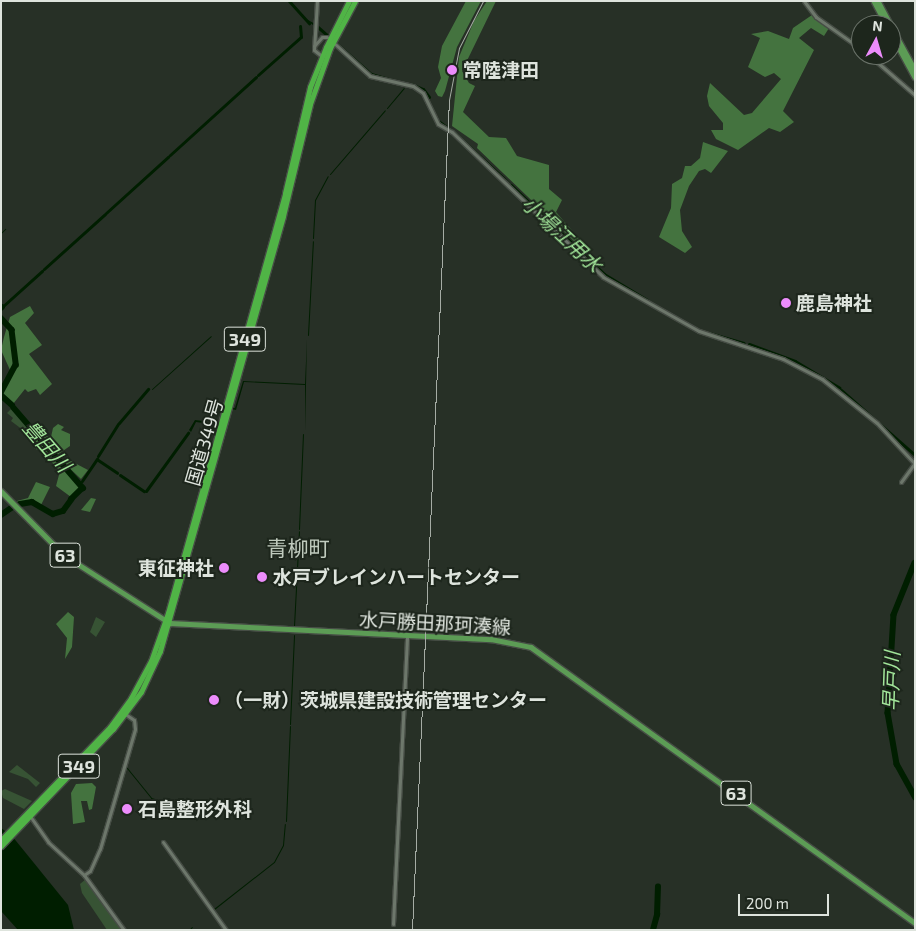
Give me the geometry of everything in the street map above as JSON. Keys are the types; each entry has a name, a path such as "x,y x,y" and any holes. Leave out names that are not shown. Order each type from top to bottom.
{"highway":[{"name":"国道349号","path":"1,840 30,816 123,713 146,672 168,622 323,58 349,1"},
{"name":"国道349号","path":"323,58 355,1"},
{"name":"国道349号","path":"1,846 123,713"}],"main road":[{"path":"874,1 881,15"},
{"path":"878,1 886,15"},
{"path":"901,44 915,70"},
{"path":"901,51 915,77"},
{"name":"63","path":"1,491 64,555 168,622"},
{"name":"水戸勝田那珂湊線","path":"168,622 512,641 536,649 915,923"}],"street":[{"path":"317,1 314,46 315,53 323,58"},
{"path":"804,1 816,16 851,42"},
{"path":"314,46 322,37 327,37"},
{"path":"335,44 370,76 413,86 423,93 438,124 452,132 603,277 699,332 783,359 822,379 877,423 915,464 901,482"},
{"path":"880,65 915,95"},
{"path":"393,924 407,636"},
{"path":"84,875 92,869 100,849 133,735 135,722 123,713"},
{"path":"30,816 48,842 84,875 124,930"},
{"path":"163,842 226,930"}],"shaded area":[{"path":"306,19 319,26 372,73 413,85 371,75"},
{"path":"429,100 438,119 458,134 514,186 436,120"},
{"path":"307,338 305,432 305,385 244,382 236,410 222,407 203,423 196,422 191,432 189,430 195,420 203,421 220,406 235,408 243,381 305,384"},
{"path":"13,407 19,413 35,439 11,421 13,418 7,413"},
{"path":"96,617 105,622 96,637 90,632"},
{"path":"17,765 40,783 36,787 28,779 9,772"},
{"path":"5,789 32,801 24,809 3,798 1,791"},
{"path":"1,828 12,836 68,905 74,930 18,930 1,911"},
{"path":"86,879 122,930 107,930 82,893 80,884"}],"green space":[{"path":"466,1 481,1 457,47 445,91 442,97 438,96 435,91 441,78 438,67 442,46"},
{"path":"487,1 496,1 462,71 469,83 475,86 463,112 489,137 506,138 517,156 549,165 549,189 562,200 556,212 581,241 580,247 477,148 478,144 452,126 459,57 474,21"},
{"path":"812,15 829,28 824,36 811,28 799,38 814,50 783,111 794,122 780,132 769,128 738,150 716,139 711,130 723,130 723,123 709,106 707,96 710,83 744,115 752,113 781,79 774,73 765,77 748,67 760,38 751,34 768,31 789,39 793,28"},
{"path":"703,142 728,151 711,173 705,169 699,171 689,186 680,210 682,231 692,247 685,253 659,237 671,208 672,184 682,178 685,166 691,166 700,158"},
{"path":"30,306 34,313 25,323 42,345 29,354 52,384 40,395 36,389 28,392 25,389 13,404 3,393 10,370 1,350 10,317"},
{"path":"58,424 64,427 61,430 70,434 70,446 57,455 39,434 51,437 53,428"},
{"path":"36,438 81,488 71,497 56,486 60,471 42,452 34,448"},
{"path":"67,459 88,470 81,479 64,463"},
{"path":"36,482 50,487 41,505 32,501 19,503 17,501 28,498"},
{"path":"91,498 96,499 90,512 81,510"},
{"path":"68,612 74,617 72,647 65,659 67,638 56,624"},
{"path":"92,783 96,787 92,809 89,810 87,801 81,801 85,822 73,824 71,793 76,784"}],"waterway":[{"name":"小場江用水","path":"289,1 309,23"},
{"path":"258,75 301,37 300,26"},
{"path":"170,155 256,77"},
{"name":"小場江用水","path":"411,84 423,89 429,97"},
{"path":"387,108 404,88"},
{"path":"330,174 385,110"},
{"path":"106,213 168,157"},
{"path":"313,238 315,200 328,176"},
{"name":"小場江用水","path":"511,185 604,274 647,300"},
{"path":"44,269 105,214"},
{"path":"1,233 5,229"},
{"path":"308,335 313,241"},
{"path":"2,307 42,271"},
{"name":"豊田川","path":"1,318 12,330 16,365 1,393"},
{"name":"小場江用水","path":"709,333 744,343"},
{"path":"152,389 211,336"},
{"name":"小場江用水","path":"749,344 795,361 840,388"},
{"path":"119,423 148,389"},
{"name":"小場江用水","path":"841,390 915,455"},
{"name":"豊田川","path":"1,395 12,405"},
{"name":"豊田川","path":"14,408 83,488 72,499"},
{"path":"98,456 118,424"},
{"path":"146,491 188,433"},
{"path":"299,529 303,434"},
{"path":"82,481 97,459"},
{"path":"98,460 117,473"},
{"path":"120,475 144,491"},
{"path":"20,504 32,502 53,514 63,511 71,500"},
{"path":"1,515 13,507"},
{"path":"294,626 299,531"},
{"name":"早戸川","path":"915,563 894,615 888,713 897,764 915,797"},
{"path":"290,724 294,635"},
{"path":"286,821 290,726"},
{"path":"127,768 151,798 165,802 165,815 168,815"},
{"path":"214,909 274,862 283,845 285,824"},
{"path":"653,930 657,915 658,887"},
{"path":"189,930 192,927"}],"railway":[{"path":"412,930 449,100 459,48 483,1"}],"place":[{"name":"常陸津田","path":"452,70"},
{"name":"鹿島神社","path":"786,303"},
{"name":"東征神社","path":"224,568"},
{"name":"水戸ブレインハートセンター","path":"262,577"},
{"name":"（一財）茨城県建設技術管理センター","path":"214,700"},
{"name":"石島整形外科","path":"127,809"}],"district":[{"name":"青柳町","path":"298,548"}]}
